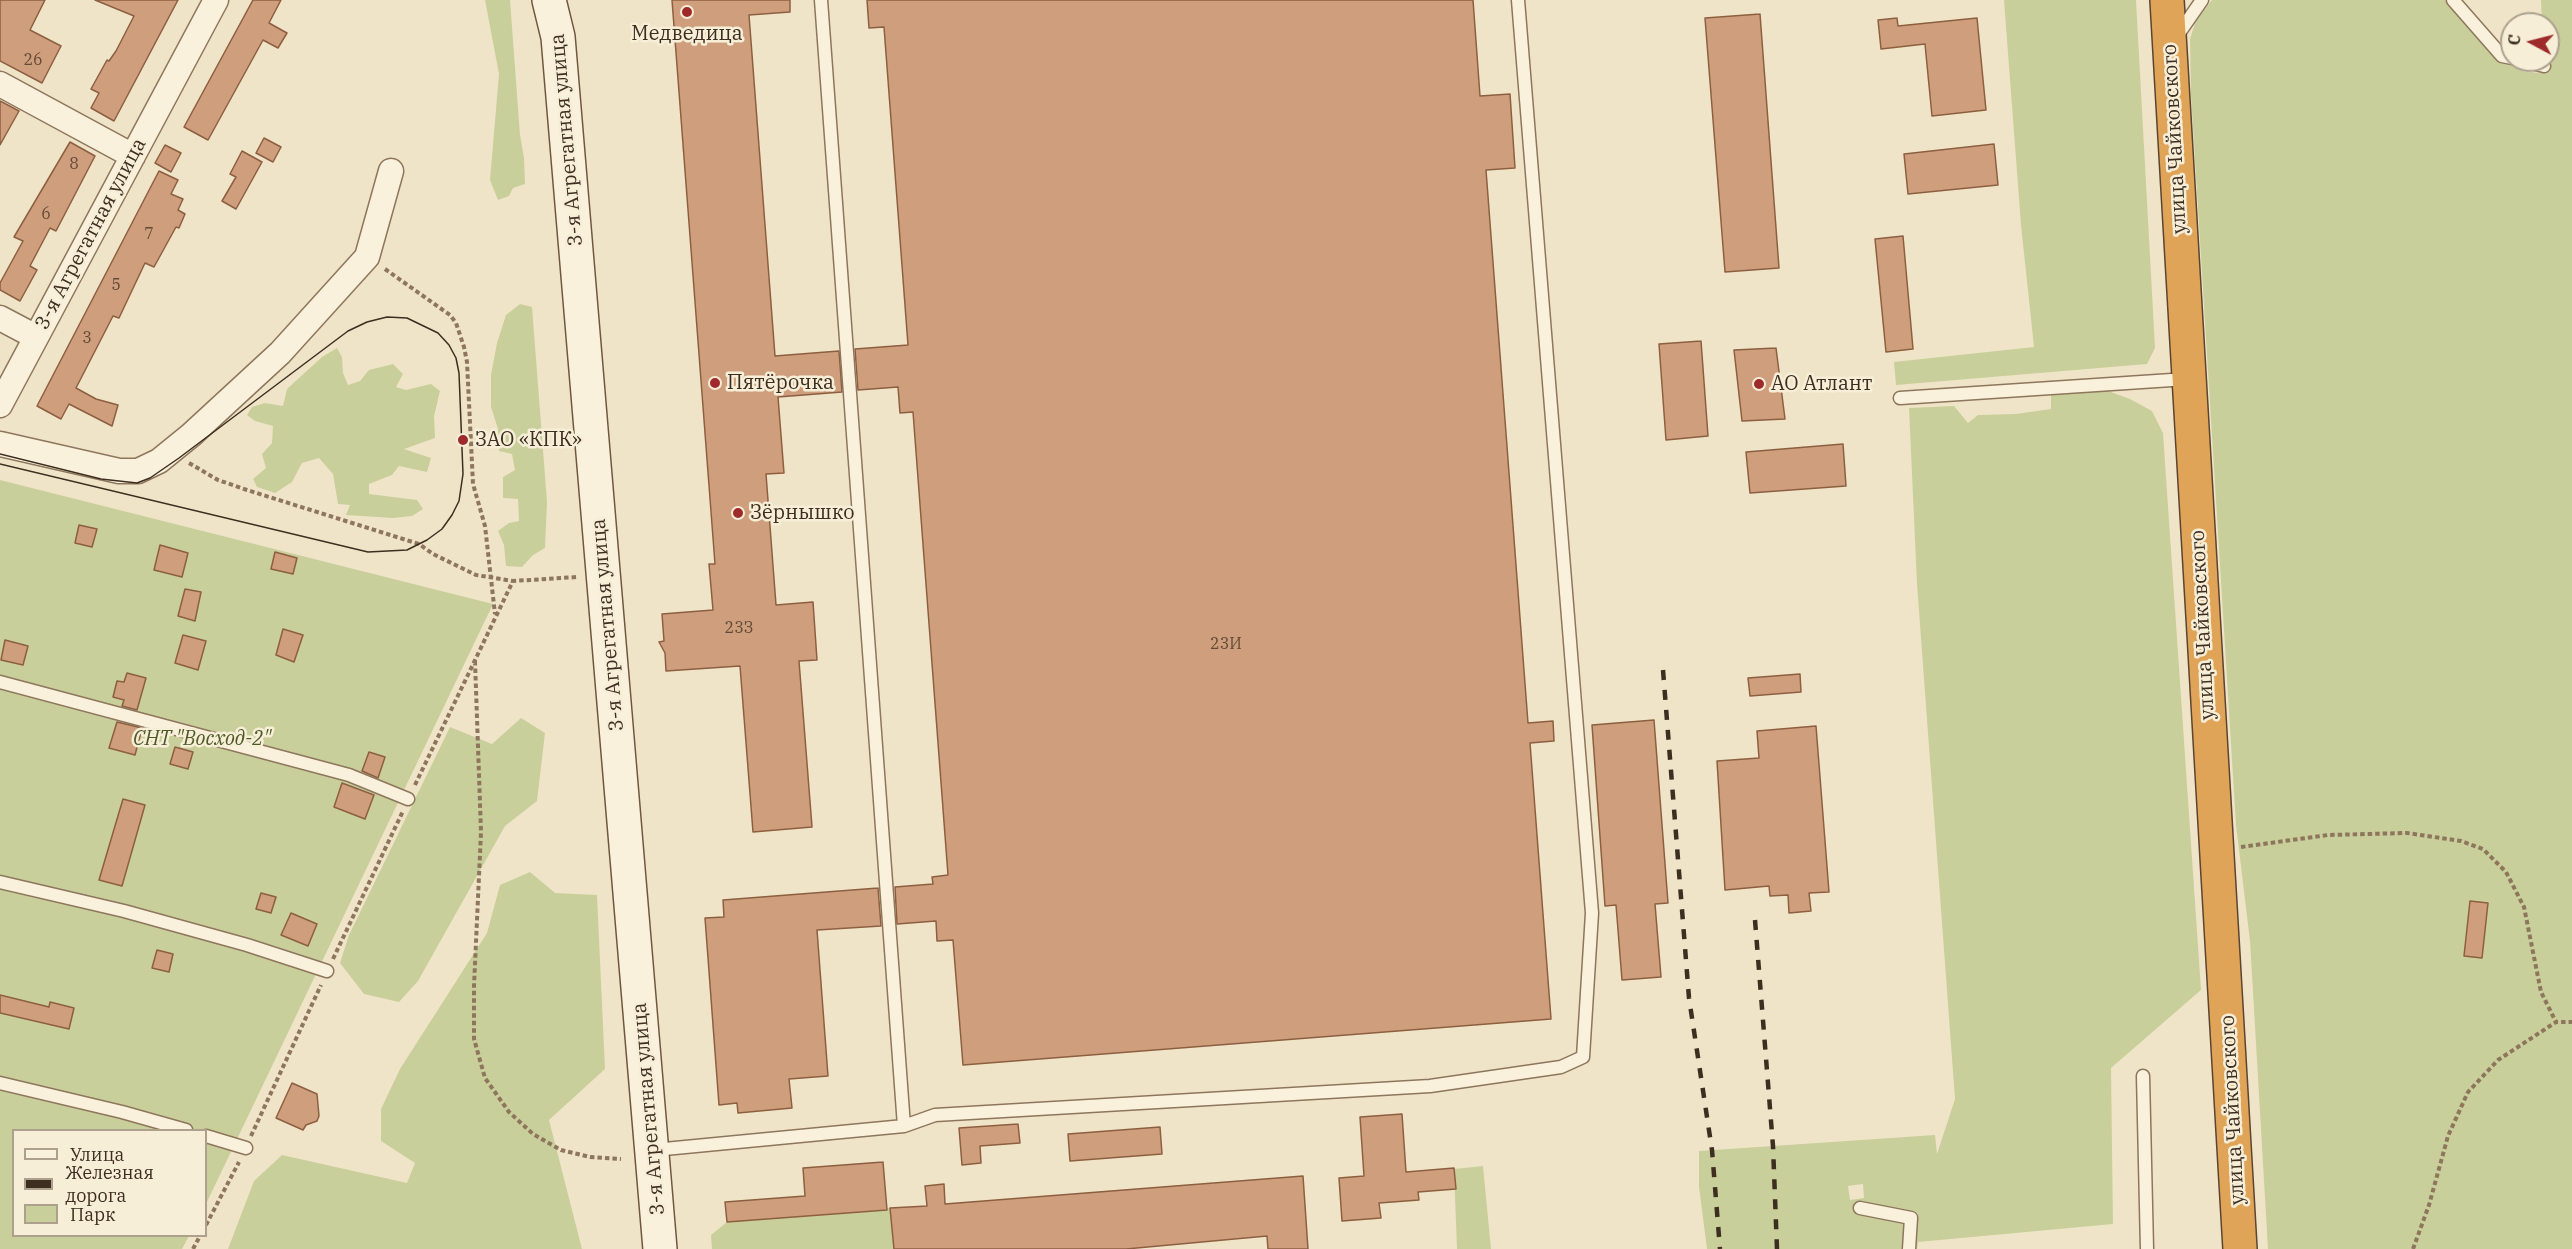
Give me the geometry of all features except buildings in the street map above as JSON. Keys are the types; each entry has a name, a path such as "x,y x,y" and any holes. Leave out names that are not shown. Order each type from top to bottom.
{"highway":[{"name":"улица Чайковского","path":"2167,0 2240,1249"}],"street":[{"name":"3-я Агрегатная улица","path":"0,405 216,0"},
{"path":"549,0 558,37"},
{"name":"3-я Агрегатная улица","path":"556,0 660,1249"},
{"path":"0,84 133,156"},
{"path":"0,444 119,471 138,471 159,460 191,435 280,353 367,257 391,171"},
{"path":"0,318 36,337"}],"lane":[{"path":"821,0 904,1126"},
{"path":"652,1150 904,1126 935,1115 1430,1086 1561,1067 1583,1057 1592,913 1518,0"},
{"path":"2169,46 2202,0"},
{"path":"2453,0 2500,54"},
{"path":"1900,398 2188,379"},
{"path":"0,682 349,774 408,799"},
{"path":"0,882 225,939 327,971"},
{"path":"2143,1076 2147,1249"},
{"path":"0,1083 122,1112 179,1129"},
{"path":"207,1136 246,1148"},
{"path":"1860,1208 1911,1218 1909,1249"}],"path":[{"path":"367,257 450,315 456,323 467,362 473,484 484,520 495,617"},
{"path":"159,460 179,458 218,480 305,510 419,544 433,554 476,575 513,581 604,576"},
{"path":"207,1223 246,1148 327,971 513,581"},
{"path":"475,660 481,832 474,1039 485,1078 509,1112 533,1134 561,1150 590,1157 621,1159"},
{"path":"2216,850 2328,836 2407,833 2462,841 2483,849 2506,872 2524,907 2541,992 2556,1022"},
{"path":"2413,1249 2429,1205 2448,1136 2468,1092 2498,1060 2556,1022 2572,1022"}],"green space":[{"path":"485,0 510,0 520,135 524,158 525,184 513,188 509,196 498,200 490,180 499,74"},
{"path":"2004,0 2136,0 2155,348 2147,364 1896,385 1894,362 2034,347 2021,225"},
{"path":"2212,0 2446,0 2465,25 2500,59 2500,72 2544,73 2560,72 2560,12 2542,12 2541,0 2572,0 2572,1249 2268,1249 2250,941 2236,825 2191,95 2190,39 2196,20"},
{"path":"520,304 532,307 547,502 545,548 533,555 522,567 506,566 504,545 498,531 509,523 519,521 518,499 503,498 503,477 515,470 512,454 499,451 498,429 491,407 491,375 497,343 506,315"},
{"path":"337,348 342,357 343,373 348,385 360,381 369,370 393,364 403,374 396,387 406,390 431,384 440,391 434,416 435,438 404,449 431,458 427,472 399,466 392,475 369,484 369,494 417,500 423,509 412,516 393,518 346,515 350,505 338,504 333,474 319,458 302,463 292,482 275,493 257,487 253,479 266,468 262,454 272,443 273,426 255,421 247,415 252,407 265,403 283,406 287,389 322,357"},
{"path":"2108,391 2130,399 2152,411 2163,433 2201,990 2111,1068 2113,1224 1918,1242 1917,1249 1707,1249 1699,1187 1699,1151 1935,1135 1937,1154 1955,1099 1917,584 1909,408 1954,406 1968,423 1978,415 2016,414 2051,409 2051,393","holes":["1863,1184 1864,1198 1850,1200 1848,1186"]},
{"name":"СНТ \"Восход-2\"","path":"0,480 493,604 207,1202 207,1129 12,1129 12,1237 188,1237 182,1249 0,1249"},
{"path":"521,718 545,733 537,801 505,826 418,981 399,1002 364,994 340,963 349,935 450,727 492,744"},
{"path":"530,872 555,893 597,895 605,1069 549,1120 582,1249 228,1249 254,1181 282,1155 407,1183 415,1163 381,1141 381,1109 400,1069 487,933 500,885"},
{"path":"1483,1166 1491,1249 1457,1249 1454,1169"},
{"path":"890,1208 894,1249 712,1249 711,1235 727,1222"}],"tram line":[{"path":"0,454 101,479 137,483 150,478 179,458 348,331 367,322 387,317 407,318 438,333 449,345 456,358 459,373 463,474 459,501 442,529 407,550 368,552 0,464"}],"railway":[{"path":"1663,670 1689,998 1712,1150 1720,1249"},
{"path":"1755,920 1773,1146 1777,1249"}],"place":[{"name":"Медведица","path":"687,12"},
{"name":"Пятёрочка","path":"715,383"},
{"name":"АО Атлант","path":"1759,384"},
{"name":"ЗАО «КПК»","path":"463,440"},
{"name":"Зёрнышко","path":"738,513"}]}
